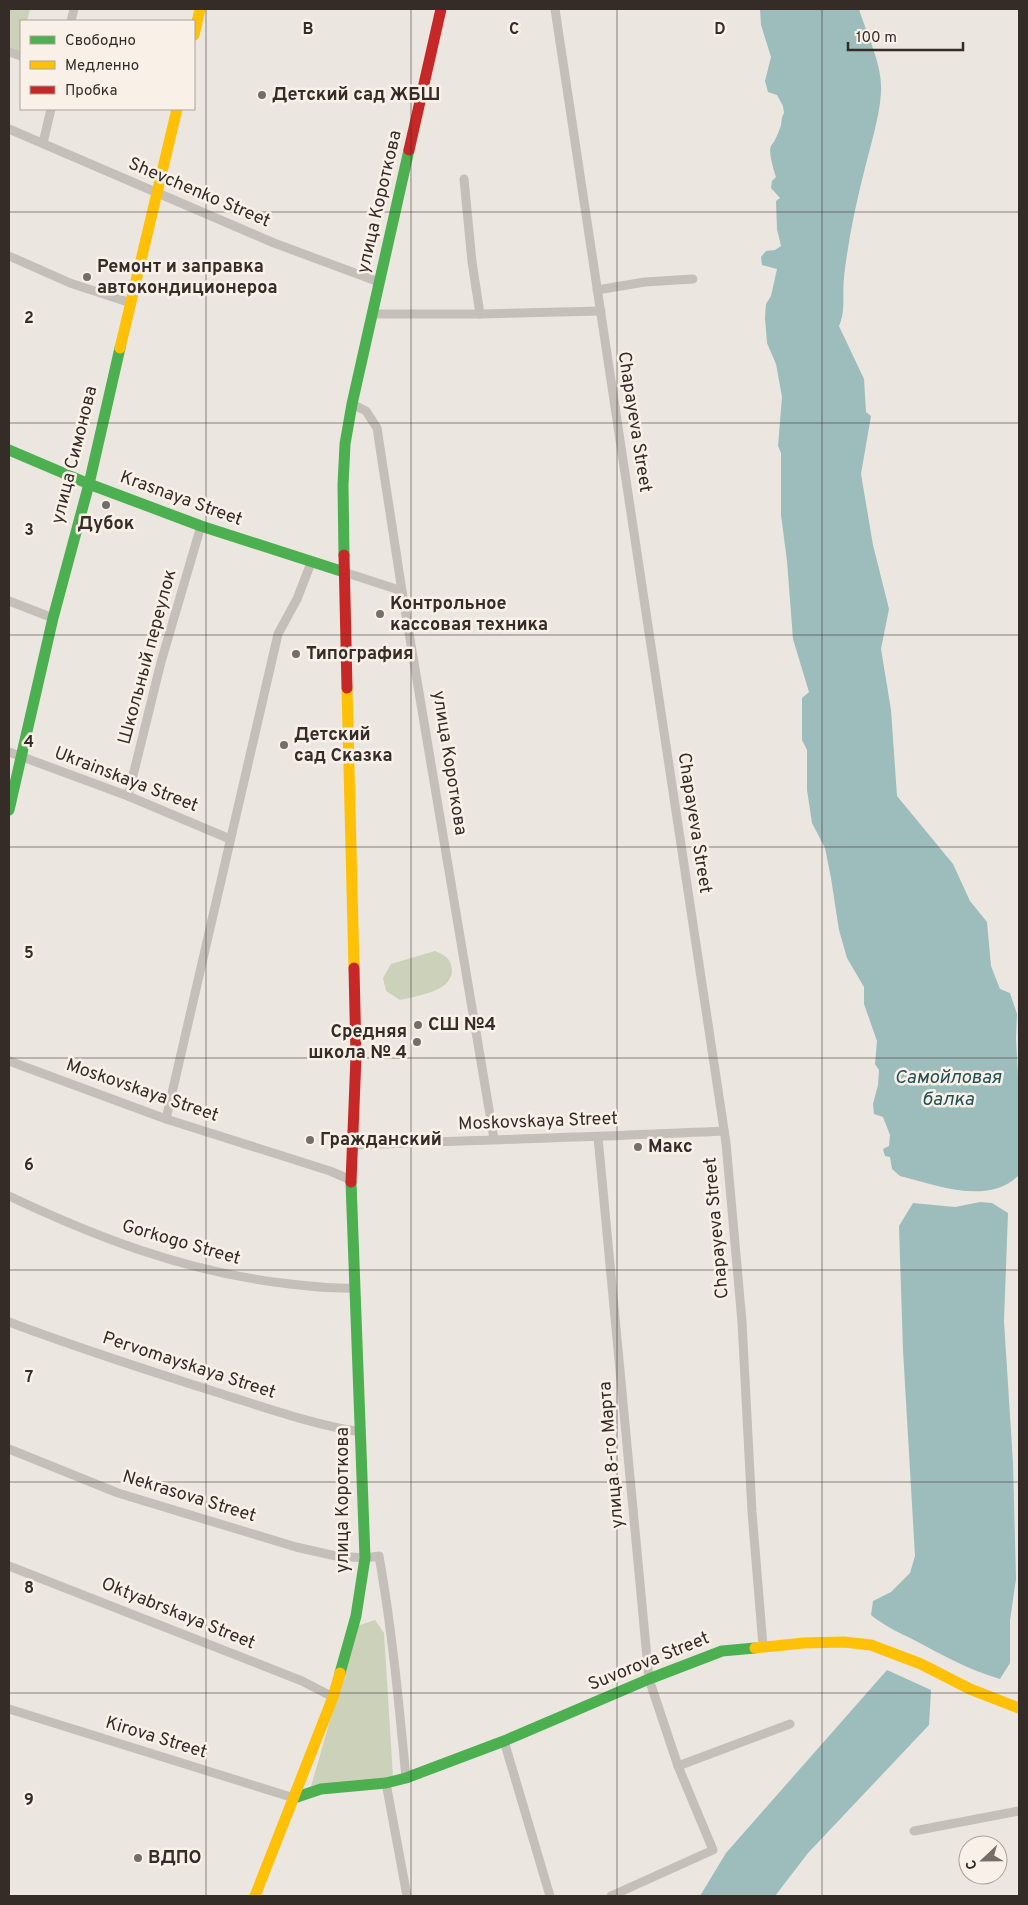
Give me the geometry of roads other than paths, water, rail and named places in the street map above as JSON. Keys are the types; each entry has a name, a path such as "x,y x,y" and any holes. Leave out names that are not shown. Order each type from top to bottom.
{"street":[{"path":"195,31 200,9"},
{"name":"улица Короткова","path":"255,1896 333,1697 356,1616 365,1558 350,1180 356,1056 344,572 343,485 345,444 352,404 441,9"},
{"name":"Chapayeva Street","path":"555,9 724,1131 742,1322 752,1512 763,1646"},
{"path":"43,143 51,110"},
{"name":"улица Симонова","path":"9,810 53,618 89,484 100,427 177,110"},
{"name":"Shevchenko Street","path":"9,130 274,243 379,282"},
{"path":"464,180 472,262 480,314"},
{"path":"9,256 70,283 130,303"},
{"path":"597,290 645,282 693,279"},
{"path":"372,314 601,311"},
{"name":"улица Короткова","path":"352,404 366,411 377,428 402,590 494,1139"},
{"name":"Krasnaya Street","path":"9,450 89,484 201,526 311,563 344,572"},
{"name":"Школьный переулок","path":"128,796 161,662 201,526"},
{"path":"166,1120 278,634 297,599 311,563"},
{"path":"344,572 402,590"},
{"path":"9,601 53,618"},
{"name":"Ukrainskaya Street","path":"9,752 128,796 230,839"},
{"name":"Moskovskaya Street","path":"9,1061 166,1120 330,1170 350,1180"},
{"name":"Moskovskaya Street","path":"352,1145 724,1131"},
{"name":"улица 8-го Марта","path":"598,1137 649,1679 678,1766 713,1850 611,1896"},
{"name":"Gorkogo Street","path":"9,1196 97,1235 149,1254 190,1266 247,1278 331,1289 354,1288"},
{"name":"Pervomayskaya Street","path":"9,1322 67,1344 205,1389 330,1428 361,1432"},
{"name":"Nekrasova Street","path":"9,1449 118,1493 162,1508 296,1547 336,1556 365,1558"},
{"path":"365,1558 379,1556 394,1659 406,1778"},
{"name":"Oktyabrskaya Street","path":"9,1566 302,1681 333,1697"},
{"name":"Suvorova Street","path":"294,1798 321,1789 386,1783 406,1778 504,1741 722,1650 844,1642 871,1645 921,1664 970,1689 1019,1708"},
{"name":"Kirova Street","path":"9,1709 294,1798"},
{"path":"678,1766 790,1724"},
{"path":"504,1741 550,1896"},
{"path":"386,1783 407,1896"},
{"path":"914,1831 1019,1811"}],"water":[{"name":"Самойловая балка","path":"760,9 859,9 879,67 881,86 880,106 852,224 844,277 843,308 839,326 864,379 866,412 871,416 861,474 873,545 889,609 881,649 891,710 897,796 953,864 970,901 987,922 991,966 1000,989 1010,993 1017,1014 1019,1175 1007,1184 993,1190 977,1191 946,1188 900,1176 892,1169 890,1157 885,1156 883,1149 889,1146 890,1135 883,1117 874,1114 873,1104 878,1085 879,1070 875,1064 877,1041 864,1004 864,987 847,958 839,930 825,848 812,823 807,790 807,750 802,740 802,698 809,692 793,639 787,561 781,515 781,453 778,446 782,397 776,364 767,343 765,318 766,304 771,296 777,269 762,265 761,257 766,251 775,250 781,246 777,229 776,201 780,198 771,188 772,181 776,177 770,149 781,125 784,113 783,106 777,95 768,92 765,81 771,57 761,25"},
{"path":"980,1202 992,1203 1008,1213 1004,1321 1013,1463 1016,1579 1010,1620 1010,1663 1000,1679 945,1657 892,1629 871,1615 873,1601 891,1592 910,1573 915,1556 903,1350 899,1226 913,1203 955,1207"},
{"path":"887,1670 931,1690 929,1725 808,1853 775,1896 700,1896 726,1853"}],"place":[{"name":"Детский сад ЖБШ","path":"262,95"},
{"name":"Ремонт и заправка автокондиционероа","path":"87,277"},
{"name":"Дубок","path":"106,505"},
{"name":"Контрольное кассовая техника","path":"380,614"},
{"name":"Типография","path":"296,654"},
{"name":"Детский сад Сказка","path":"284,745"},
{"name":"СШ №4","path":"418,1025"},
{"name":"Средняя школа № 4","path":"417,1042"},
{"name":"Гражданский","path":"310,1140"},
{"name":"Макс","path":"638,1147"},
{"name":"ВДПО","path":"138,1858"}]}
